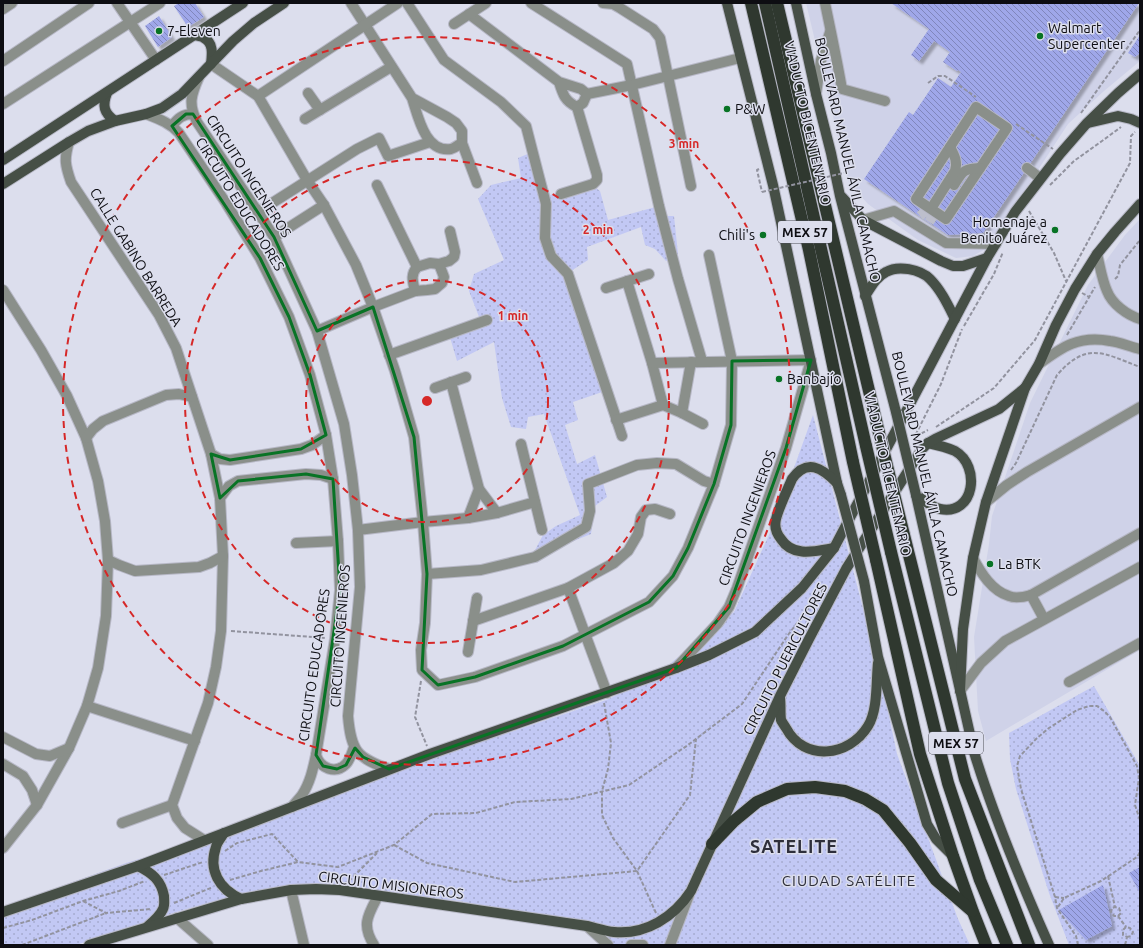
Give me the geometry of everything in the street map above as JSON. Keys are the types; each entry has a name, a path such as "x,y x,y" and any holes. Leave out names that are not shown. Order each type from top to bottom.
{"highway":[{"name":"MEX 57","path":"750,3 809,250 853,462 920,754 953,856 986,945"},
{"name":"VIADUCTO BICENTENARIO","path":"765,3 866,446 948,783 980,880 1007,945"},
{"name":"MEX 57","path":"777,3 879,433 965,778 1029,945"},
{"path":"712,844 734,820 757,802 787,789 815,788 845,791 865,799 883,810 910,843 936,880 973,912"}],"main road":[{"path":"3,160 243,3"},
{"name":"CIRCUITO INGENIEROS","path":"146,114 162,108 182,94 233,41 254,23 284,3"},
{"path":"727,3 773,185 837,483 864,582 878,657 927,824 936,839 953,856"},
{"name":"BOULEVARD MANUEL ÁVILA CAMACHO","path":"796,3 840,196 916,495 974,752 984,786 1030,903 1049,945"},
{"path":"195,35 205,38 210,42 212,50 210,64"},
{"name":"CIRCUITO INGENIEROS","path":"389,769 676,668 709,655 755,632 802,588 834,548 987,258 1001,245 1015,212 1060,154 1082,121 1140,74"},
{"path":"107,93 104,101 104,109 115,121"},
{"path":"3,184 88,131 115,121 146,114"},
{"path":"1082,121 1118,116 1135,124"},
{"path":"840,196 863,220 941,262 953,266 963,266 987,258"},
{"path":"960,691 963,629 973,558 986,502 1025,388 1039,364 1056,325 1075,289 1097,254 1140,204"},
{"path":"865,296 874,281 886,272 900,269 913,270 929,278 940,292 955,319"},
{"name":"CIRCUITO PUERICULTORES","path":"587,926 614,932 642,929 660,922 677,909 685,900 691,891 780,696 846,569 922,449 928,443 999,409 1025,388"},
{"path":"916,495 932,506 947,510 956,508 963,503 969,495 971,487 969,468 964,459 956,452 946,447 928,443"},
{"path":"834,548 807,552 790,549 779,537 775,528 776,519 792,479 801,470 807,467 820,469 826,472 837,483"},
{"path":"780,696 781,720 789,734 797,743 811,750 826,752 837,750 849,745 859,738 869,725 874,709 878,657"},
{"path":"3,912 138,866 389,769"},
{"path":"224,833 216,845 213,858 214,872 220,883 229,893 241,899"},
{"path":"138,866 156,877 161,885 163,893 163,908 158,916 147,927"},
{"name":"CIRCUITO MISIONEROS","path":"94,944 241,899 292,890 316,889 340,890 587,926"}],"street":[{"path":"3,9 12,3"},
{"path":"3,61 89,3"},
{"path":"117,3 156,60"},
{"path":"3,104 160,3"},
{"path":"351,3 412,98 423,130 430,142 440,148 452,149 462,142"},
{"path":"258,96 398,3"},
{"path":"407,3 444,60 501,102 526,126 546,204 545,238 551,256 568,274 622,436"},
{"path":"454,24 486,3"},
{"path":"531,3 627,64 659,206 678,279 702,361"},
{"path":"603,3 613,4 620,8 652,29 660,38 691,186"},
{"path":"825,3 842,89 885,101"},
{"path":"469,14 559,82 581,89 587,94"},
{"path":"816,94 821,60 830,32"},
{"path":"587,94 632,85 740,58"},
{"path":"210,64 258,96 307,180 324,205 356,265 373,307 395,372 414,437 427,574 425,623 421,650 422,670 438,685 475,677 562,646 649,602 673,576 688,548 714,484 731,425 732,361 709,254"},
{"path":"305,119 391,67"},
{"name":"CIRCUITO INGENIEROS","path":"200,76 193,92 191,103 193,114 274,237 317,331 344,424 352,474 358,530 360,587 348,716 354,747"},
{"path":"559,82 563,94 569,103 577,107 597,175 597,180 592,184 561,194"},
{"path":"308,93 320,110"},
{"path":"577,107 583,103 587,94"},
{"path":"412,98 456,123 462,131 462,142 477,183"},
{"path":"976,107 1007,128 946,219 916,199 950,147 976,107"},
{"name":"CIRCUITO EDUCADORES","path":"146,114 172,126 179,133 222,196 260,258 289,317 310,375 326,435 333,479 340,590 335,639 316,755 308,782 302,795 292,807"},
{"path":"172,126 181,116 193,114"},
{"path":"258,212 356,149 379,138 388,156 430,142"},
{"name":"CALLE GABINO BARREDA","path":"69,142 65,155 66,169 71,182 159,315 176,348 211,454 220,498 223,556 221,631 216,668 208,703 172,805"},
{"path":"950,147 956,159 957,166 936,205 964,171 980,168"},
{"path":"1027,168 1040,178"},
{"path":"377,186 417,267"},
{"path":"274,237 324,205"},
{"path":"863,220 894,211 917,220 927,226 946,243 1001,245"},
{"path":"416,291 412,278 413,272 417,267 430,262 439,264 449,261 454,257 455,252 450,231"},
{"path":"1097,254 1107,293 1126,313 1140,319"},
{"path":"317,331 373,307 416,291 435,289 442,283 444,277 439,264"},
{"path":"606,288 649,274"},
{"path":"627,281 663,405"},
{"path":"3,290 41,350 67,396 86,438 98,481 105,521 108,560 106,616 98,668 87,706 70,748 37,805 3,848"},
{"path":"389,355 487,320"},
{"path":"1039,364 1054,352 1067,345 1081,341 1110,341 1140,349"},
{"path":"652,363 811,360"},
{"name":"CIRCUITO INGENIEROS","path":"676,668 718,623 729,607 786,448 811,360"},
{"path":"682,414 691,362"},
{"path":"434,388 466,377"},
{"path":"451,382 479,489 496,513"},
{"path":"86,438 93,429 103,421 166,395 179,394 192,397"},
{"path":"616,420 663,405 703,424"},
{"path":"986,502 1007,485 1027,472 1140,407"},
{"path":"211,454 220,459 230,460 301,449 326,435"},
{"path":"521,444 542,530"},
{"path":"427,574 480,570 535,557 586,527 590,511 588,484 637,465 657,463 676,464 704,481 714,484"},
{"path":"220,498 229,486 238,480 306,474 321,474 333,479"},
{"path":"468,518 479,489"},
{"path":"358,530 468,518 496,513 535,502"},
{"path":"473,621 568,588 614,563 628,551 638,534 641,517 646,510 654,509 670,514"},
{"path":"973,558 983,575 1000,592 1009,596 1020,598 1031,595 1140,533"},
{"path":"296,543 338,541"},
{"path":"108,560 135,571 199,567 223,556"},
{"path":"960,691 981,663 1005,641 1140,567"},
{"path":"568,588 605,694"},
{"path":"1031,595 1044,619"},
{"path":"468,652 477,598"},
{"path":"1069,682 1140,644"},
{"path":"87,706 195,741"},
{"path":"3,737 36,754 50,756 70,748"},
{"path":"316,755 323,766 332,770 337,769 346,765 354,747 363,757 374,764 389,769"},
{"path":"3,764 22,776 32,790 37,805"},
{"path":"122,823 172,805 177,818 185,828 204,840"},
{"path":"292,890 304,945"},
{"path":"670,945 691,891"},
{"path":"374,945 368,936 366,926 368,914 378,896"},
{"path":"177,918 208,945"},
{"path":"587,926 608,945"},
{"path":"631,945 642,945"}],"path":[{"path":"1082,121 1140,30"},
{"path":"1047,188 1074,161 1102,141 1135,124"},
{"path":"935,427 994,388 1036,340 1130,163 1131,136 1135,124"},
{"path":"757,170 762,192 844,174"},
{"path":"1024,201 1054,253 1066,281 1075,289 1089,297"},
{"path":"1025,217 1029,210"},
{"path":"1115,279 1118,276 1120,265 1140,240"},
{"path":"911,444 941,384 962,329 994,274 1001,245"},
{"path":"1067,336 1096,286"},
{"path":"1007,485 1007,477 1016,463 1057,374 1066,364 1082,354 1092,353 1115,358 1140,367"},
{"path":"915,437 928,430"},
{"path":"22,945 106,913 163,908 220,883 261,871 298,862 338,867 394,845 432,814 476,813 515,802 571,799 629,785 696,739 742,704 788,635 825,586"},
{"path":"221,631 335,639"},
{"path":"422,670 415,717 430,754"},
{"path":"605,694 611,743 608,769 602,791 602,815 613,838 637,871 660,922"},
{"path":"1078,945 1076,936 1057,908 1055,897 1021,789 1017,766 1020,756 1049,728 1077,710 1089,706 1097,706 1110,717 1137,766 1139,778 1135,805 1140,820"},
{"path":"394,845 427,863 515,882 637,871 690,795 696,739"},
{"path":"3,928 119,891 213,858 237,843 272,834 298,862"},
{"path":"340,890 378,851"},
{"path":"1057,908 1064,898 1101,881 1137,857 1140,852"},
{"path":"1108,876 1115,907"},
{"path":"1055,897 1064,898"},
{"path":"84,901 106,913"},
{"path":"1115,907 1120,908 1121,912 1118,916"},
{"path":"1115,907 1112,908 1111,912 1114,916 1118,916 1126,927 1130,928 1133,932 1131,936 1127,937 1125,945"},
{"path":"1126,927 1123,930 1123,935 1127,937"}],"highlighted area":[{"path":"186,114 193,114 274,237 317,331 373,307 414,437 427,574 422,670 438,685 475,677 563,646 649,602 673,576 688,548 714,484 731,425 732,361 811,360 786,448 729,607 676,668 389,769 363,757 355,748 346,765 337,769 323,766 316,755 340,590 333,479 306,474 238,481 220,498 211,454 230,460 301,449 326,435 310,375 289,317 260,258 172,126"}],"shaded area":[{"path":"806,3 1140,3 1140,61 1068,124 987,248 973,256 956,258 918,240 868,204 849,183"},
{"path":"537,150 550,195 589,183 600,191 608,220 659,206 661,216 674,216 678,254 666,261 655,249 645,245 641,227 587,247 588,260 571,271 611,389 573,402 578,420 565,425 577,464 595,455 607,497 595,506 591,534 539,555 534,552 543,535 556,526 580,515 544,414 528,417 526,429 511,427 502,398 494,342 457,361 449,334 481,322 469,291 474,274 504,260 478,199 491,185 521,178 518,158"},
{"path":"1140,219 1140,650 986,741 978,711 974,637 992,516 1030,403 1088,285 1125,235"},
{"path":"813,415 881,678 897,754 958,919 970,945 613,945 587,924 558,921 460,901 368,891 341,884 240,894 176,912 76,945 3,945 3,907 126,863 609,699 656,675 734,612 773,526"},
{"path":"1094,686 1140,766 1140,945 1069,945 1049,893 1016,789 1010,759 1009,733"}],"building":[{"path":"179,3 195,3 204,17 188,27 174,6"},
{"path":"891,3 1139,3 983,233 948,235 864,179 909,112 913,115 938,78 951,87 961,72 943,62 950,52 934,41 919,61 911,55 929,29"},
{"name":"7-Eleven","path":"159,16 172,37 158,47 145,26"},
{"path":"1140,35 1140,53 1135,57 1128,53"},
{"path":"1140,867 1140,893 1129,873"},
{"path":"1103,885 1112,926 1086,940 1059,910"}],"tunnel":[{"path":"920,216 934,204"},
{"path":"929,222 939,207"}],"place":[{"name":"7-Eleven","path":"159,31"},
{"name":"Walmart Supercenter","path":"1040,36"},
{"name":"P&W","path":"727,109"},
{"name":"Homenaje a Benito Juárez","path":"1055,230"},
{"name":"Chili's","path":"763,235"},
{"name":"Banbajío","path":"779,379"},
{"name":"La BTK","path":"990,564"}],"district":[{"name":"SATELITE","path":"794,846"},
{"name":"CIUDAD SATÉLITE","path":"849,880"}]}
